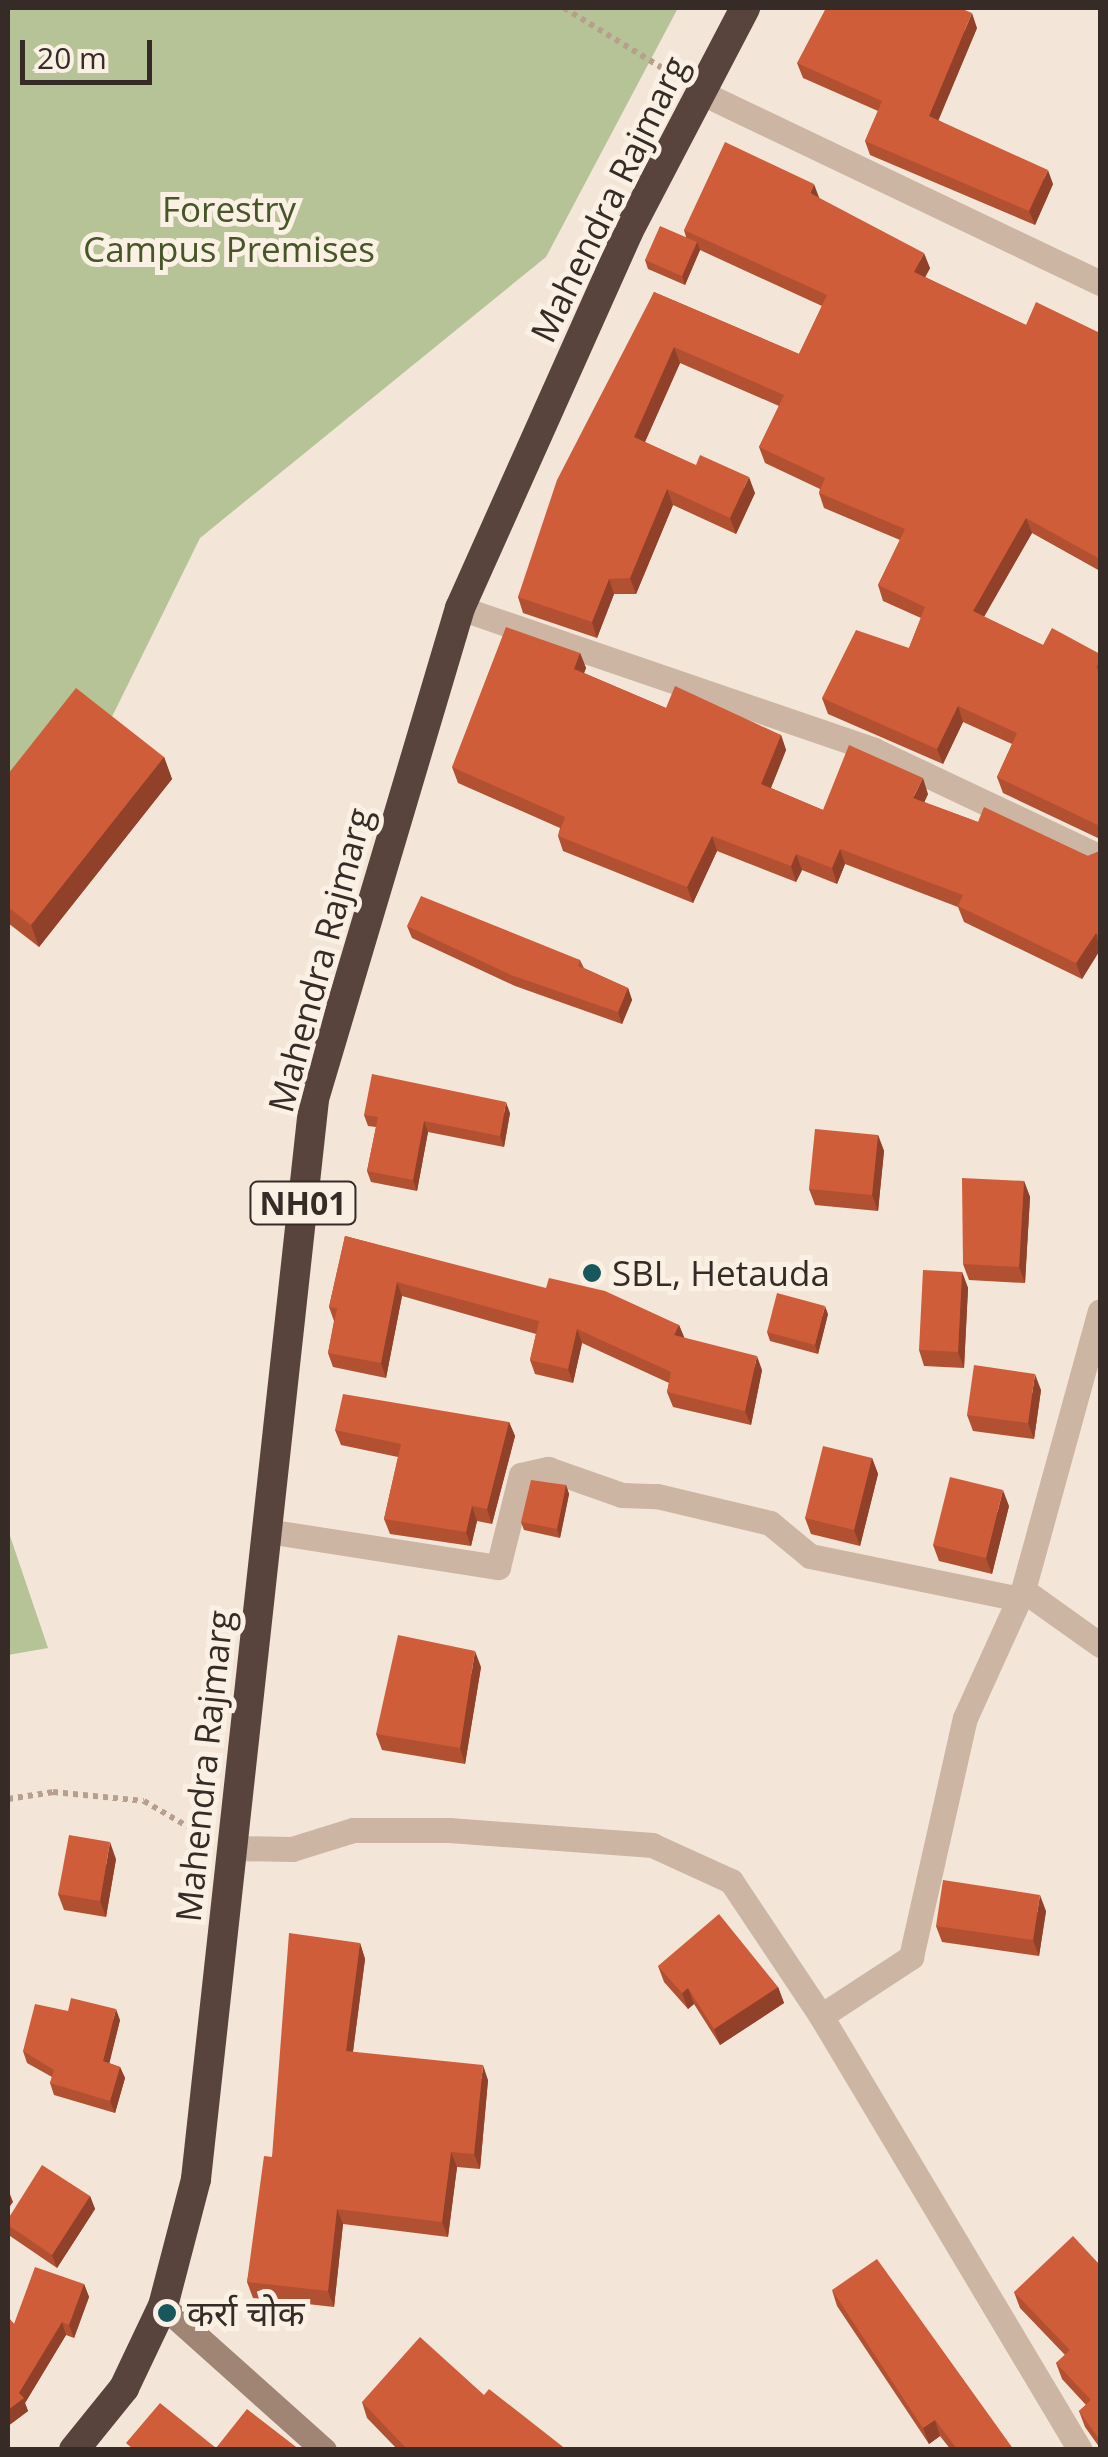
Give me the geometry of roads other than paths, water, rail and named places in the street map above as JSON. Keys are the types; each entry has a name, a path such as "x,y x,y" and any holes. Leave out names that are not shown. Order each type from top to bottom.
{"highway":[{"name":"Mahendra Rajmarg","path":"74,2450 124,2388 163,2306 196,2179 314,1098 460,608 628,232 745,8"}],"street":[{"path":"702,92 1100,283"},
{"path":"460,608 874,750 1100,857"},
{"path":"821,2016 911,1957 965,1718 1021,1594 1100,1311"},
{"path":"267,1530 498,1567 521,1475 548,1469 622,1495 657,1496 770,1523 810,1556 1021,1594 1100,1645"},
{"path":"232,1848 292,1849 353,1830 652,1845 730,1881 821,2016 1080,2450"},
{"path":"163,2306 324,2450"}],"place":[{"name":"SBL, Hetauda","path":"592,1273"},
{"name":"कर्रा चोक","path":"167,2313"}],"park label":[{"name":"Forestry Campus Premises","path":"229,229"}]}
